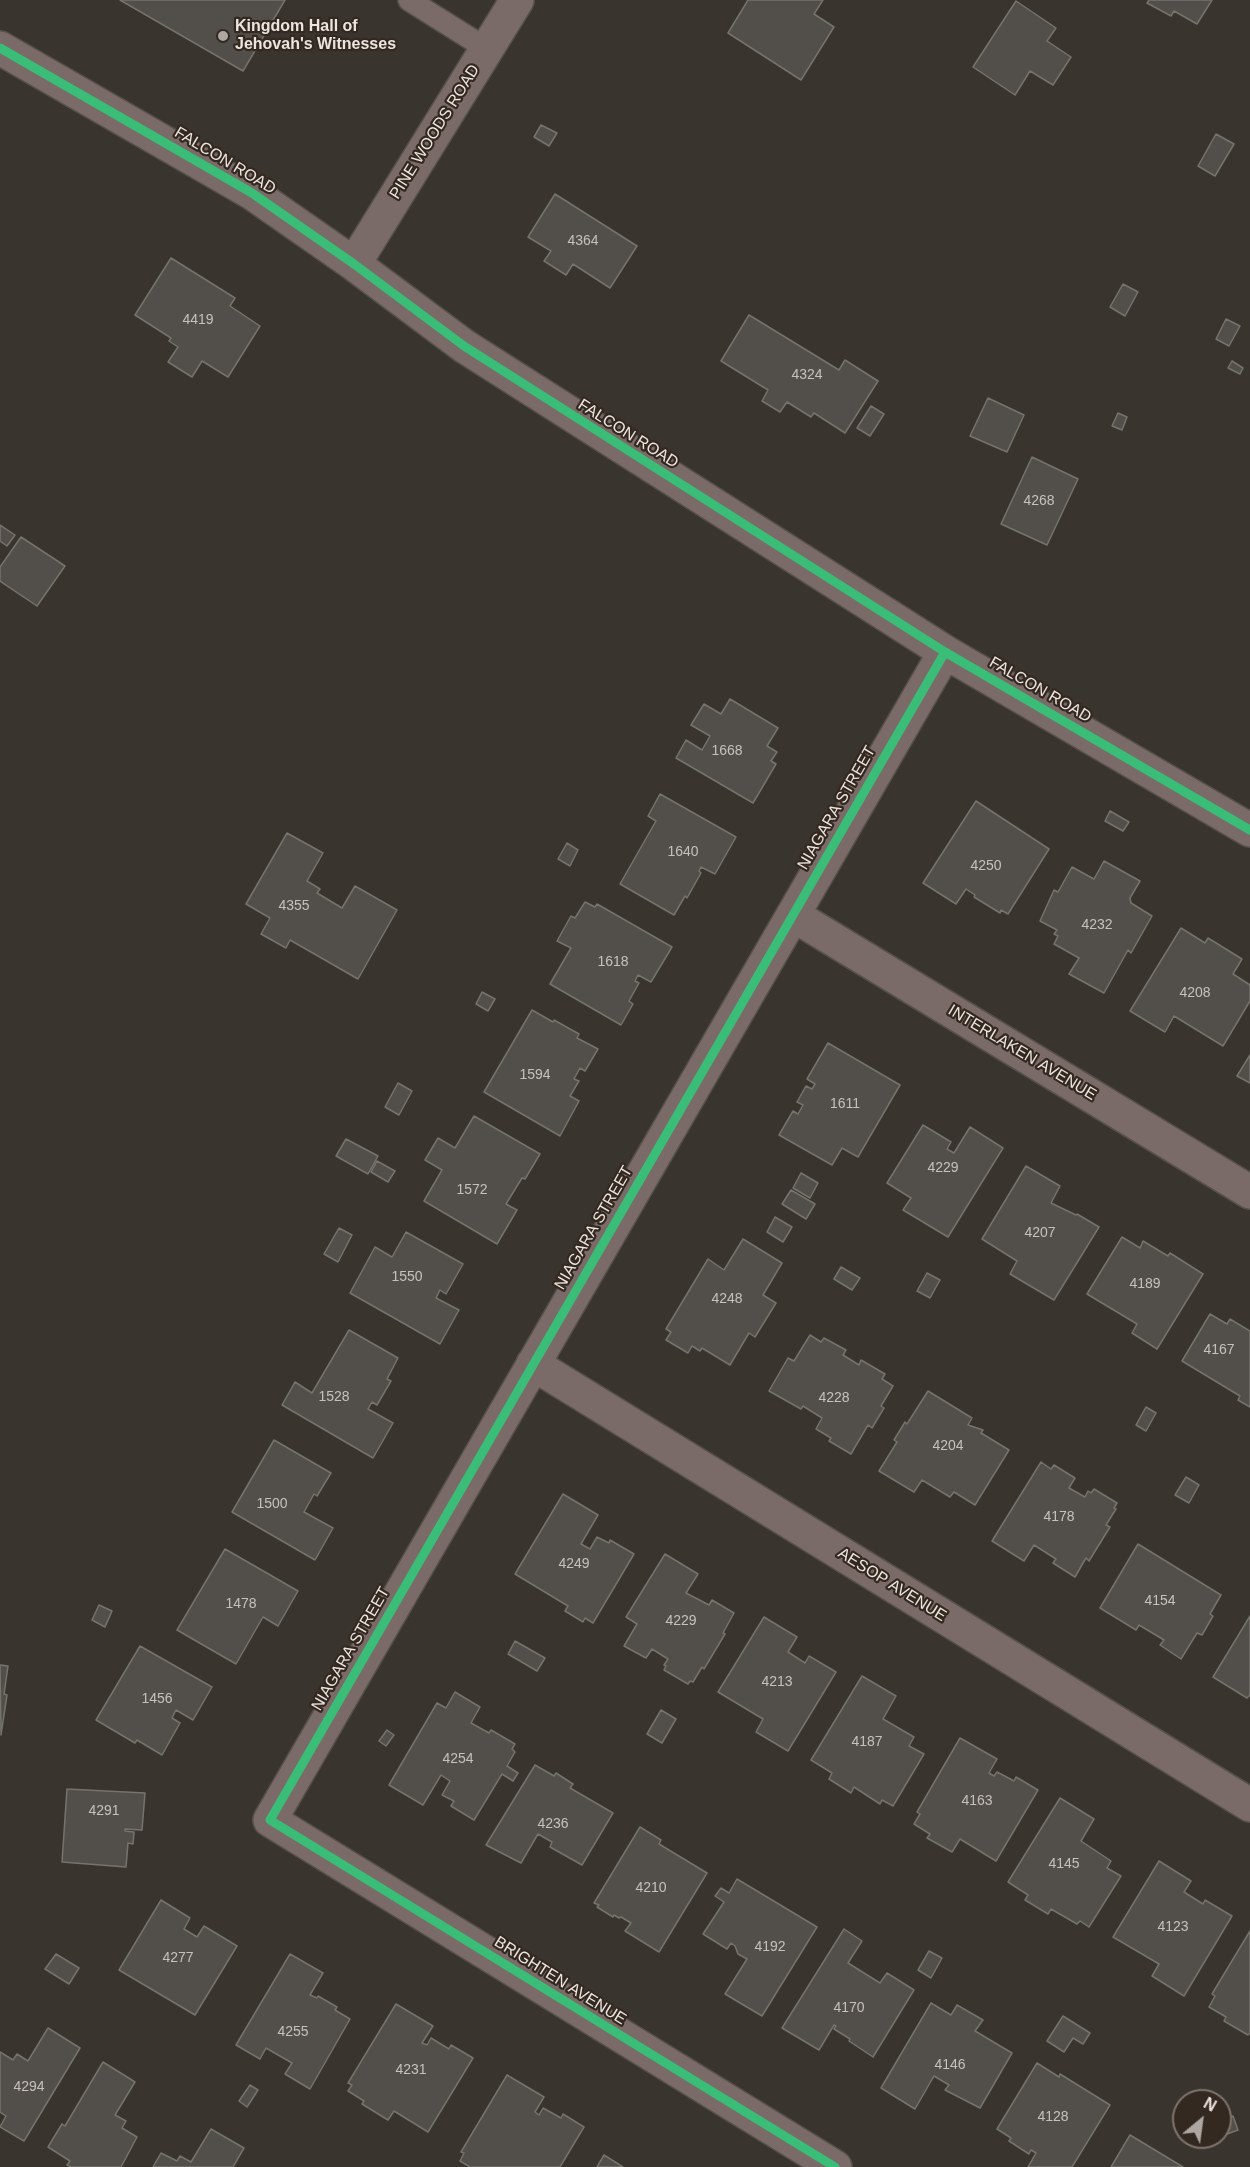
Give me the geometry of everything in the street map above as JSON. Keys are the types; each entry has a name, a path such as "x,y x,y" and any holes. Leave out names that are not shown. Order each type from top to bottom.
{"street":[{"name":"PINE WOODS ROAD","path":"354,264 517,0"},
{"name":"FALCON ROAD","path":"0,48 252,193 492,364 945,652 1250,830"},
{"name":"NIAGARA STREET","path":"270,1820 945,652"},
{"name":"INTERLAKEN AVENUE","path":"793,915 1250,1192"},
{"name":"AESOP AVENUE","path":"533,1364 1250,1805"},
{"name":"BRIGHTEN AVENUE","path":"270,1820 835,2167"}],"lane":[{"path":"409,0 487,49"}],"building":[{"name":"Kingdom Hall of Jehovah's Witnesses","path":"120,0 285,0 243,71"},
{"path":"748,0 823,0 814,14 834,27 801,80 728,33"},
{"path":"1149,0 1212,0 1197,24 1174,11 1171,16 1147,3"},
{"path":"1016,1 1056,28 1047,41 1071,57 1053,85 1030,71 1015,95 973,67"},
{"path":"541,125 557,133 549,146 534,137"},
{"path":"1216,134 1234,144 1215,176 1198,166"},
{"path":"555,194 637,246 610,288 573,264 566,275 544,261 551,251 528,237"},
{"path":"171,258 235,298 230,306 260,326 228,377 202,361 192,377 168,362 178,347 169,341 171,338 135,315"},
{"path":"1123,284 1138,292 1125,316 1110,307"},
{"path":"749,315 839,370 845,360 878,381 845,433 814,413 811,417 787,402 780,412 762,401 768,390 721,361"},
{"path":"1226,319 1240,326 1229,346 1216,339"},
{"path":"1232,361 1243,368 1240,374 1228,368"},
{"path":"988,398 1024,415 1007,452 970,436"},
{"path":"871,406 884,414 870,436 857,428"},
{"path":"1118,413 1127,417 1122,430 1112,426"},
{"path":"1032,457 1078,479 1047,545 1001,524"},
{"path":"0,525 15,535 7,546 0,541"},
{"path":"21,537 65,566 37,606 0,581 0,567"},
{"path":"730,699 778,728 767,746 777,752 771,761 776,764 753,803 676,758 686,740 702,750 710,736 691,725 704,704 721,714"},
{"path":"660,794 736,837 715,874 701,867 699,871 701,873 687,898 685,896 674,915 620,884 656,821 648,816"},
{"path":"976,801 1049,849 1008,914 1001,910 1000,913 974,897 975,895 966,889 956,904 923,883"},
{"path":"1110,811 1129,822 1123,831 1105,821"},
{"path":"287,833 323,853 307,881 320,889 317,893 342,908 355,886 397,910 358,979 290,940 286,948 261,934 270,918 246,904"},
{"path":"567,843 578,850 570,866 558,859"},
{"path":"1104,861 1140,881 1130,898 1131,903 1152,916 1131,953 1128,950 1104,993 1069,974 1079,958 1054,944 1058,936 1054,934 1057,930 1040,921 1054,890 1058,892 1072,867 1094,879"},
{"path":"585,902 595,907 597,904 672,947 651,982 638,975 635,981 639,983 629,1001 633,1004 621,1025 550,984 571,948 557,941 571,916 575,918"},
{"path":"1181,928 1205,943 1208,938 1242,959 1233,974 1250,985 1250,1001 1223,1046 1174,1016 1165,1032 1130,1011"},
{"path":"482,992 495,999 488,1011 476,1004"},
{"path":"532,1010 579,1034 577,1038 598,1049 585,1071 580,1068 574,1079 579,1081 570,1096 579,1101 560,1136 484,1092"},
{"path":"828,1043 900,1085 858,1157 842,1148 832,1165 779,1135 793,1111 798,1114 803,1105 797,1102 806,1086 812,1089 815,1084 807,1079"},
{"path":"1250,1055 1250,1083 1237,1076"},
{"path":"398,1083 412,1091 399,1115 385,1107"},
{"path":"474,1116 540,1154 506,1204 517,1210 497,1244 424,1201 442,1170 425,1160 438,1138 455,1148"},
{"path":"923,1125 951,1142 947,1149 954,1153 970,1127 1003,1148 948,1237 903,1210 911,1198 887,1183"},
{"path":"346,1139 378,1156 368,1174 336,1156"},
{"path":"377,1161 395,1171 388,1182 371,1172"},
{"path":"1026,1166 1060,1186 1051,1203 1099,1227 1054,1300 1010,1274 1017,1261 982,1239"},
{"path":"801,1173 818,1183 810,1198 793,1188"},
{"path":"791,1190 815,1204 806,1219 782,1204"},
{"path":"775,1217 792,1227 783,1242 767,1232"},
{"path":"339,1228 352,1235 338,1262 324,1254"},
{"path":"406,1232 463,1264 446,1294 440,1290 436,1298 459,1310 440,1344 350,1293 375,1247 392,1257"},
{"path":"1122,1237 1140,1248 1143,1241 1168,1256 1170,1253 1203,1274 1157,1349 1132,1333 1137,1324 1087,1294"},
{"path":"743,1239 782,1263 763,1295 776,1303 755,1337 749,1333 730,1365 702,1348 700,1351 692,1346 688,1353 666,1340 671,1332 666,1329 708,1259 724,1270"},
{"path":"841,1267 860,1278 852,1290 834,1279"},
{"path":"927,1273 940,1280 930,1298 917,1291"},
{"path":"1210,1314 1227,1324 1230,1319 1250,1331 1250,1407 1238,1400 1240,1396 1182,1361"},
{"path":"349,1330 398,1358 387,1379 391,1381 377,1405 372,1402 368,1409 393,1423 373,1458 282,1405 295,1382 312,1393"},
{"path":"810,1335 821,1342 824,1338 846,1350 843,1355 859,1365 861,1360 885,1374 882,1379 893,1386 872,1428 868,1425 851,1454 829,1441 831,1438 816,1429 822,1418 803,1406 801,1409 769,1391 788,1358 794,1361"},
{"path":"928,1391 972,1418 968,1425 983,1430 981,1433 1009,1450 975,1505 954,1492 950,1497 922,1480 914,1492 879,1471 897,1442 894,1440 905,1422 907,1424"},
{"path":"1146,1407 1156,1413 1146,1431 1136,1425"},
{"path":"274,1440 331,1473 317,1496 314,1494 304,1512 333,1528 315,1560 232,1512"},
{"path":"1041,1462 1051,1469 1054,1465 1075,1478 1069,1488 1085,1497 1088,1491 1091,1493 1094,1489 1117,1503 1106,1525 1110,1527 1089,1561 1086,1558 1075,1577 1053,1563 1056,1559 1034,1545 1024,1561 992,1541"},
{"path":"1186,1477 1199,1485 1189,1503 1175,1495"},
{"path":"563,1494 598,1515 581,1544 590,1549 597,1537 609,1543 610,1540 634,1554 593,1623 585,1618 583,1622 565,1611 568,1606 515,1574"},
{"path":"1138,1544 1221,1595 1202,1635 1197,1633 1181,1659 1160,1645 1164,1640 1139,1625 1136,1630 1100,1608"},
{"path":"225,1549 298,1591 278,1626 263,1617 236,1664 177,1630"},
{"path":"665,1554 698,1574 686,1593 709,1605 712,1600 734,1613 723,1633 725,1634 704,1669 702,1667 693,1682 690,1681 688,1684 664,1670 668,1659 652,1649 646,1658 624,1646 637,1624 626,1617"},
{"path":"99,1605 112,1611 105,1627 92,1620"},
{"path":"1250,1616 1250,1695 1247,1698 1213,1677"},
{"path":"764,1617 797,1637 788,1652 805,1663 809,1656 836,1672 788,1751 756,1732 763,1719 718,1692"},
{"path":"515,1641 545,1658 537,1671 508,1654"},
{"path":"140,1646 212,1687 193,1720 176,1710 172,1718 180,1723 162,1755 137,1740 135,1743 96,1720"},
{"path":"0,1665 8,1666 4,1694 7,1695 1,1735"},
{"path":"862,1676 896,1696 883,1719 914,1737 909,1746 924,1754 893,1806 882,1800 880,1804 854,1787 851,1793 829,1779 832,1773 811,1760"},
{"path":"455,1692 480,1707 471,1723 489,1733 491,1730 515,1744 512,1749 515,1752 507,1766 518,1773 513,1781 502,1774 474,1820 451,1806 454,1801 442,1795 450,1781 441,1775 423,1805 389,1785 437,1703 446,1708"},
{"path":"661,1710 676,1719 662,1743 647,1734"},
{"path":"387,1730 394,1735 386,1746 379,1741"},
{"path":"960,1738 997,1759 989,1773 994,1776 997,1772 1014,1781 1016,1777 1038,1790 996,1861 960,1839 952,1852 927,1838 930,1834 914,1824 920,1814 917,1812"},
{"path":"535,1765 554,1776 556,1773 573,1784 570,1788 613,1813 582,1865 550,1847 552,1842 538,1834 521,1863 486,1845"},
{"path":"67,1789 145,1793 142,1830 125,1829 125,1831 134,1832 133,1844 128,1843 126,1867 62,1862"},
{"path":"1060,1798 1094,1819 1081,1841 1111,1861 1107,1868 1121,1876 1089,1927 1080,1921 1077,1924 1051,1909 1048,1914 1025,1900 1028,1895 1008,1882"},
{"path":"640,1827 661,1840 659,1844 707,1873 659,1952 625,1931 631,1923 621,1917 614,1915 613,1917 594,1903"},
{"path":"1159,1861 1191,1881 1184,1892 1203,1904 1205,1900 1232,1916 1184,1996 1152,1976 1159,1964 1113,1937"},
{"path":"737,1879 817,1927 762,2016 725,1994 747,1959 738,1954 731,1943 727,1949 703,1934 724,1902 715,1896 721,1888 729,1893"},
{"path":"161,1900 190,1918 184,1929 197,1937 204,1926 237,1946 195,2015 119,1970"},
{"path":"844,1929 862,1941 848,1963 880,1983 887,1973 914,1990 873,2057 834,2029 836,2026 834,2025 819,2050 782,2028"},
{"path":"1250,1931 1250,2033 1248,2035 1224,2021 1226,2017 1209,2007 1215,1996 1212,1994"},
{"path":"929,1951 942,1958 931,1978 918,1970"},
{"path":"56,1954 79,1968 69,1984 45,1969"},
{"path":"290,1954 323,1973 310,1995 317,1998 318,1996 337,2007 335,2010 350,2019 310,2089 285,2074 292,2063 266,2048 260,2059 236,2045"},
{"path":"931,2003 951,2015 957,2005 983,2020 975,2031 1012,2053 980,2108 945,2090 949,2085 934,2076 915,2109 881,2088"},
{"path":"396,2004 433,2026 422,2043 427,2045 431,2038 449,2049 451,2045 473,2058 428,2132 394,2111 388,2120 362,2104 364,2101 348,2091 352,2085 348,2083"},
{"path":"1063,2016 1090,2033 1083,2044 1073,2038 1064,2052 1047,2041"},
{"path":"48,2028 80,2048 24,2141 0,2127 6,2116 0,2112 0,2052 13,2060 17,2054 28,2061"},
{"path":"103,2062 135,2082 115,2115 126,2121 122,2128 137,2137 121,2167 71,2167 67,2165 70,2161 48,2147 62,2124 65,2126"},
{"path":"1037,2063 1059,2077 1060,2074 1110,2105 1072,2167 1028,2167 1036,2153 1031,2150 1029,2154 1009,2141 1011,2138 997,2129"},
{"path":"507,2075 544,2097 535,2112 539,2115 543,2108 561,2118 563,2114 584,2127 560,2167 470,2167 460,2161 464,2153 461,2152"},
{"path":"250,2085 258,2090 247,2107 239,2101"},
{"path":"1232,2116 1238,2130 1232,2132"},
{"path":"211,2129 244,2148 233,2167 153,2167 161,2153 177,2161 180,2156 191,2162"},
{"path":"1130,2135 1183,2167 1111,2167"},
{"path":"604,2155 623,2167 597,2167"}],"cycle path":[{"path":"0,48 252,193 354,264 464,346 945,652 1250,830"},
{"path":"835,2167 270,1820 945,652"}],"place":[{"name":"Kingdom Hall of Jehovah's Witnesses","path":"223,36"}]}
